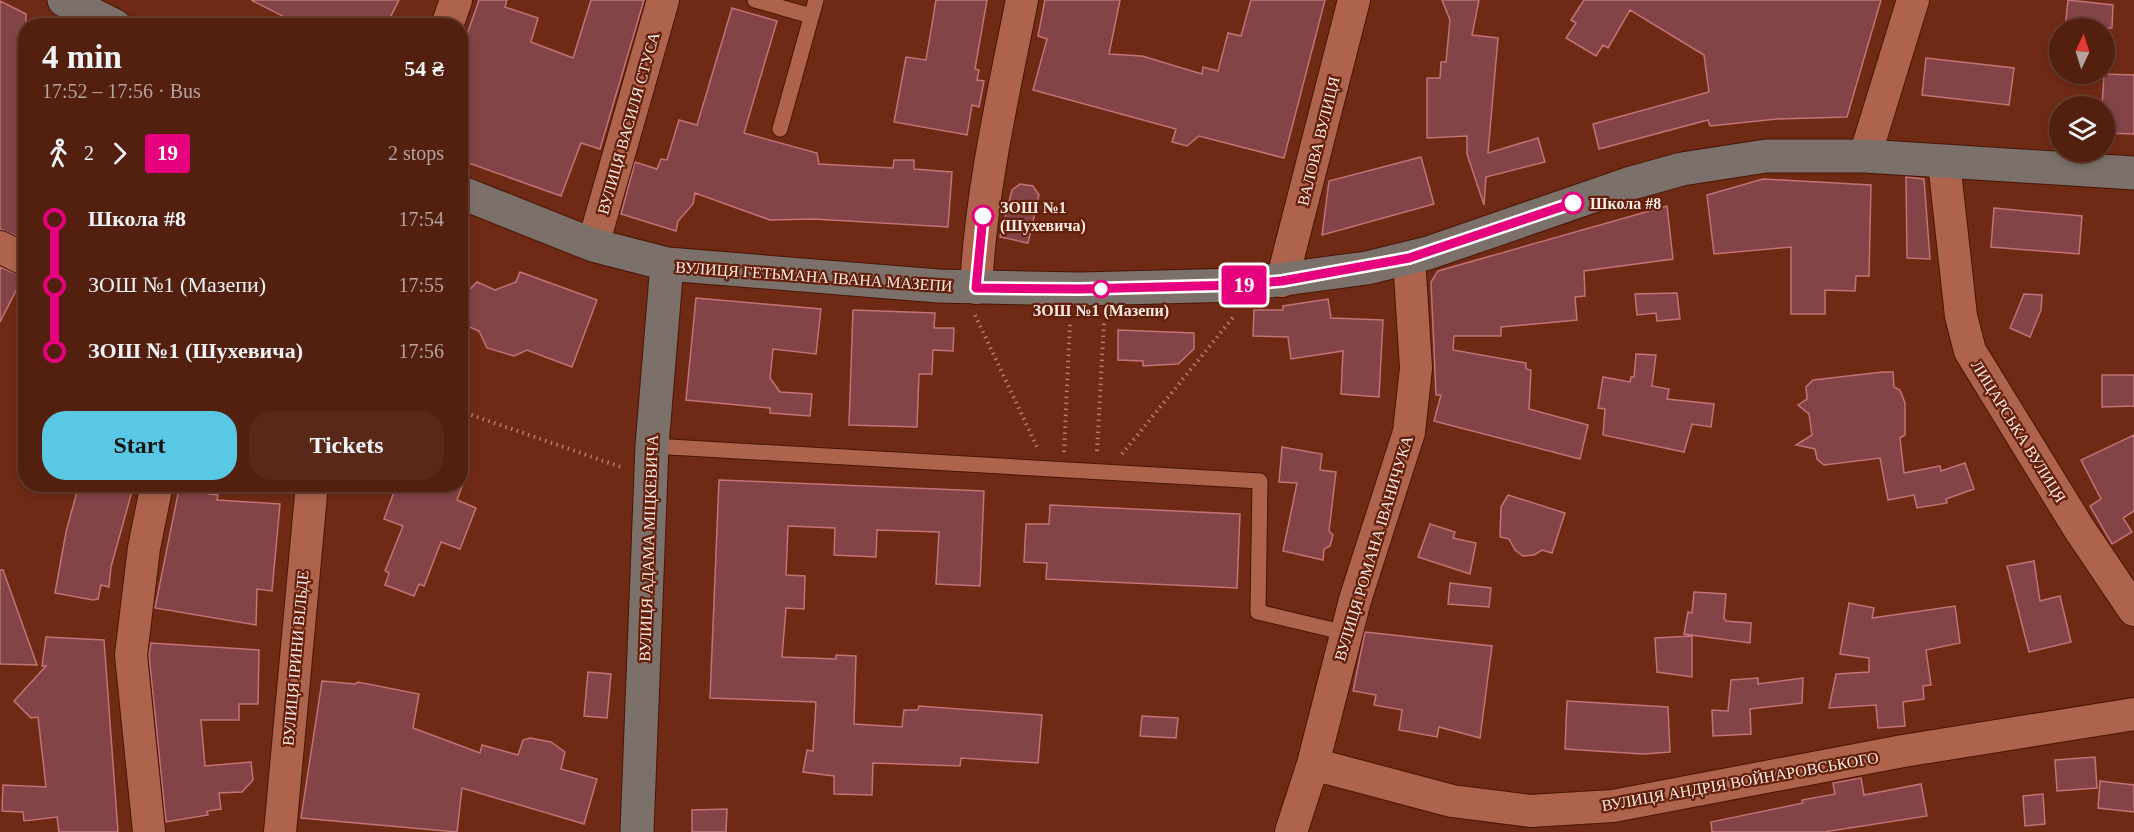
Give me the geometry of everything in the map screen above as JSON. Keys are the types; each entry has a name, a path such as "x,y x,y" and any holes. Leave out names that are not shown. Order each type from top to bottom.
{"main road":[{"path":"64,0 99,18"},
{"name":"ВУЛИЦЯ ГЕТЬМАНА ІВАНА МАЗЕПИ","path":"468,195 593,245 667,264 976,301 1080,289 1238,285 1282,281 1409,258 1628,184 1682,169 1767,156 1865,156 2134,173"},
{"name":"ВУЛИЦЯ АДАМА МІЦКЕВИЧА","path":"637,832 651,462 667,264"}],"street":[{"path":"450,18 456,0"},
{"name":"ВУЛИЦЯ ВАСИЛЯ СТУСА","path":"593,245 663,0"},
{"path":"976,301 988,181 1022,0"},
{"name":"ВАЛОВА ВУЛИЦЯ","path":"1282,281 1353,0"},
{"path":"1865,156 1913,0"},
{"name":"ЛИЦАРСЬКА ВУЛИЦЯ","path":"1944,162 1961,316 1970,351 2066,507 2134,610"},
{"path":"0,248 18,256"},
{"name":"ВУЛИЦЯ РОМАНА ІВАНИЧУКА","path":"1291,832 1313,764 1346,633 1409,432 1416,368 1409,258"},
{"path":"149,832 131,655 144,549 155,492"},
{"name":"ВУЛИЦЯ ІРИНИ ВІЛЬДЕ","path":"280,832 311,492"},
{"name":"ВУЛИЦЯ АНДРІЯ ВОЙНАРОВСЬКОГО","path":"1313,764 1452,801 1530,811 1612,806 1903,751 2134,714"}],"lane":[{"path":"756,0 811,16"},
{"path":"780,129 816,0"},
{"path":"651,462 1055,470 1260,481 1258,612 1346,633"}],"path":[{"path":"976,301 1055,470"},
{"path":"1101,473 1241,308"},
{"path":"1101,473 1104,322"},
{"path":"1055,470 1070,323"},
{"path":"468,413 651,462"}],"building":[{"path":"251,0 399,0 390,18 286,18"},
{"path":"479,0 507,0 505,7 538,18 531,42 573,58 591,0 644,0 600,149 581,143 561,196 468,163 468,32"},
{"path":"936,0 987,0 975,69 979,70 977,80 984,81 979,107 972,105 967,135 894,122 906,57 926,60"},
{"path":"1045,0 1120,0 1109,54 1142,56 1202,74 1203,67 1218,71 1228,33 1241,36 1251,0 1325,0 1284,158 1199,136 1187,146 1172,142 1176,129 1033,90 1047,39 1038,36"},
{"path":"1442,0 1479,0 1472,35 1498,38 1488,153 1538,138 1545,162 1486,177 1484,205 1467,154 1467,136 1427,138 1427,78 1440,78 1441,62 1446,62 1450,20"},
{"path":"1584,0 1881,0 1847,117 1777,119 1710,126 1708,120 1599,149 1593,124 1709,92 1704,55 1630,10 1608,48 1603,45 1596,56 1566,38 1576,23 1571,20"},
{"path":"2068,0 2113,5 2112,18 2066,18"},
{"path":"0,1 26,14 26,18 18,18 18,237 0,229"},
{"path":"732,8 777,21 744,133 817,153 819,164 893,168 894,160 914,160 914,169 952,172 948,227 814,219 770,220 695,193 693,204 678,221 676,231 621,214 635,162 657,169 661,159 667,160 679,120 697,125"},
{"path":"1926,58 2014,68 2009,105 1922,95"},
{"path":"2115,74 2134,75 2134,134 2115,133 2115,96 2103,96 2103,84 2115,84"},
{"path":"1421,157 1434,204 1322,235 1329,181"},
{"path":"1906,177 1924,179 1930,259 1907,258"},
{"path":"1763,179 1871,185 1869,276 1856,276 1855,291 1825,290 1825,314 1791,314 1791,247 1714,254 1707,195"},
{"path":"1020,184 1033,186 1039,195 1028,243 1000,237 1012,190"},
{"path":"1667,206 1673,259 1584,271 1585,296 1575,297 1577,320 1501,327 1501,336 1454,336 1453,350 1526,363 1526,369 1531,370 1529,409 1588,425 1580,459 1434,421 1441,395 1436,395 1431,282 1438,271"},
{"path":"1994,208 2082,216 2079,254 1991,247"},
{"path":"0,267 18,275 18,287 0,322"},
{"path":"520,272 597,300 572,367 527,350 514,356 487,348 479,331 468,326 468,290 477,282 495,290 516,282"},
{"path":"1677,293 1680,319 1657,321 1656,313 1637,315 1635,294"},
{"path":"2024,294 2042,295 2041,310 2030,337 2010,328"},
{"path":"696,298 821,309 816,354 773,349 770,378 780,392 812,394 810,416 770,413 770,408 686,400"},
{"path":"1328,299 1331,318 1383,320 1379,397 1341,394 1343,351 1291,359 1288,337 1253,336 1254,310 1283,310 1283,306"},
{"path":"853,310 935,313 934,328 954,328 953,351 933,350 932,374 919,374 917,427 849,425"},
{"path":"1118,330 1194,333 1194,349 1178,364 1143,366 1143,361 1118,360"},
{"path":"1636,354 1656,355 1652,386 1669,389 1667,399 1714,404 1711,427 1692,424 1684,452 1603,435 1605,409 1598,408 1603,377 1630,382 1631,377 1634,377"},
{"path":"1893,372 1894,387 1900,390 1905,403 1905,435 1900,438 1904,473 1940,466 1941,471 1965,463 1974,489 1946,499 1947,503 1917,508 1914,495 1888,500 1880,458 1824,465 1817,459 1815,449 1796,445 1812,435 1809,414 1798,405 1807,399 1806,387 1813,380"},
{"path":"2102,375 2134,375 2134,406 2102,407"},
{"path":"2134,435 2134,511 2123,518 2132,532 2112,544 2090,506 2101,499 2081,460"},
{"path":"1282,447 1322,454 1320,470 1336,472 1329,531 1333,535 1330,546 1324,549 1323,560 1283,551 1297,483 1279,482"},
{"path":"719,480 984,491 980,586 936,584 939,532 877,530 876,557 834,555 835,528 788,526 786,575 805,576 804,609 786,608 782,657 836,659 836,655 856,656 854,724 902,727 904,710 918,710 919,706 1042,715 1038,763 961,758 960,766 873,763 872,795 834,794 834,776 803,772 807,750 813,751 816,702 710,698"},
{"path":"77,492 132,492 111,567 109,587 101,585 98,599 55,593 66,532"},
{"path":"178,492 209,492 209,494 218,495 217,500 280,504 272,591 257,589 256,625 155,608"},
{"path":"394,492 460,492 457,500 476,508 460,549 441,542 424,586 419,584 414,596 385,585 389,573 385,571 403,526 384,519"},
{"path":"1508,495 1565,513 1552,553 1542,550 1534,555 1523,556 1515,550 1509,539 1500,537 1501,507"},
{"path":"1050,505 1240,514 1237,588 1046,579 1047,563 1024,562 1026,524 1049,524"},
{"path":"1430,524 1455,532 1453,538 1476,543 1470,574 1418,557"},
{"path":"2034,561 2040,601 2060,596 2071,642 2029,652 2007,566"},
{"path":"0,570 3,570 37,665 0,664"},
{"path":"1450,583 1491,588 1489,607 1448,604"},
{"path":"1694,592 1726,594 1724,618 1726,621 1751,623 1750,643 1684,634 1688,612 1692,613"},
{"path":"1849,603 1874,608 1872,618 1955,606 1960,643 1926,650 1931,685 1923,686 1924,699 1903,702 1905,726 1878,728 1876,705 1829,708 1836,674 1869,672 1869,658 1840,654"},
{"path":"1365,632 1492,646 1480,738 1439,727 1437,737 1399,730 1402,710 1374,705 1376,695 1353,691"},
{"path":"1692,636 1692,677 1657,672 1655,638"},
{"path":"46,637 104,640 118,832 59,832 57,817 24,821 23,812 2,811 3,785 46,787 38,717 31,718 14,701 46,666 42,666"},
{"path":"151,643 259,650 258,704 239,704 239,720 201,720 205,766 251,762 253,780 242,792 219,793 221,809 207,811 208,815 166,822 149,655"},
{"path":"588,672 611,674 607,718 584,716"},
{"path":"1758,678 1758,684 1803,678 1802,703 1750,709 1751,734 1713,736 1712,710 1728,711 1731,680"},
{"path":"322,681 355,684 358,682 419,694 413,728 480,753 482,745 518,755 523,740 530,738 551,742 565,752 561,769 597,779 584,824 462,788 457,832 301,818"},
{"path":"1567,701 1668,707 1670,752 1643,754 1565,749"},
{"path":"1142,716 1178,718 1176,738 1140,736"},
{"path":"2095,757 2097,788 2057,791 2055,760"},
{"path":"1861,778 1864,795 1921,784 1927,816 1824,832 1712,832 1711,822 1835,794 1833,783"},
{"path":"2100,781 2134,785 2134,812 2098,808"},
{"path":"2043,794 2045,824 2025,826 2023,796"},
{"path":"727,809 726,832 692,832 692,810"}],"bus line":[{"name":"19","path":"983,216 976,288 1080,289 1238,285 1367,268 1428,253 1573,203"}],"place":[{"name":"Школа #8","path":"1573,203"},
{"name":"ЗОШ №1 (Шухевича)","path":"983,216"},
{"name":"ЗОШ №1 (Мазепи)","path":"1101,289"}]}
